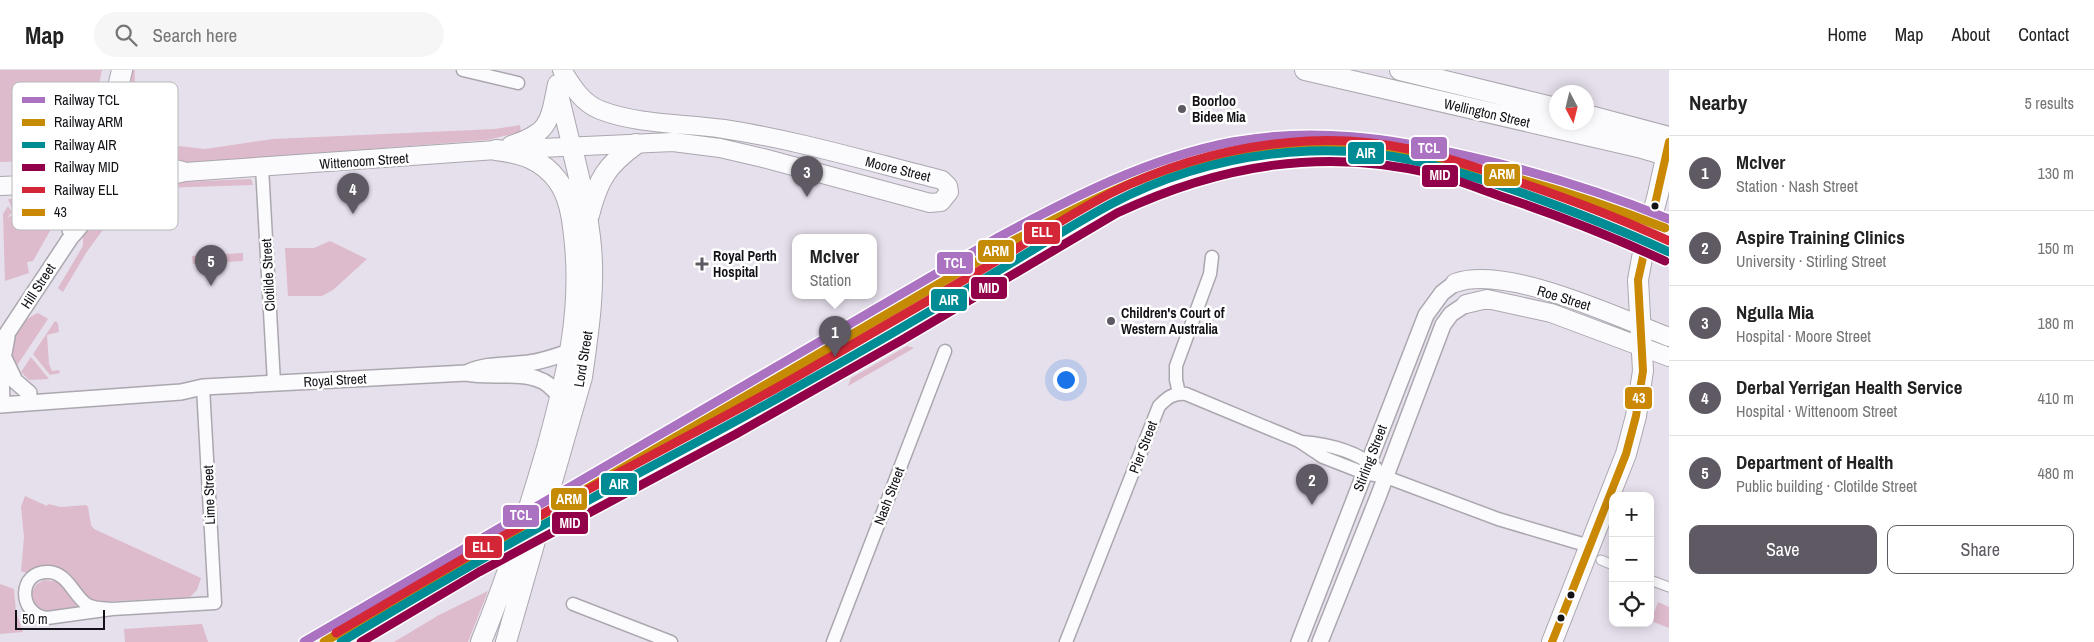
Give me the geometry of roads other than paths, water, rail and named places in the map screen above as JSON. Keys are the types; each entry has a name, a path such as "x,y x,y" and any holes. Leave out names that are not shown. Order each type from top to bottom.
{"main road":[{"name":"Wellington Street","path":"1305,70 1668,148"},
{"name":"Wellington Street","path":"1400,70 1549,106"},
{"path":"496,150 528,139 544,129 550,116 557,75"},
{"name":"Moore Street","path":"557,75 599,110 625,118 724,129 768,137 942,180 948,186 949,192 941,202 930,203 852,180 720,148 673,142 572,148"},
{"name":"Lord Street","path":"506,642 582,378 588,338 592,270 588,220 557,75"},
{"path":"1552,642 1595,553 1636,416 1643,371 1638,280 1644,246 1668,148 1594,118"},
{"path":"588,220 599,181 618,157 636,144"},
{"name":"Wittenoom Street","path":"178,174 496,150 572,148"},
{"name":"Lord Street","path":"481,642 502,588 534,494 561,398 572,351 577,298 577,260 573,225 565,194 555,177 535,160 520,153 496,150"},
{"name":"Wittenoom Street","path":"178,170 186,172"},
{"name":"Roe Street","path":"1455,283 1472,278 1498,280 1559,295 1669,337"},
{"name":"Roe Street","path":"1466,304 1487,298 1551,313 1669,357"}],"street":[{"path":"463,70 518,83"},
{"name":"Clotilde Street","path":"262,167 274,383"},
{"name":"Hill Street","path":"3,345 70,230 78,230"},
{"path":"1212,258 1210,274 1176,366 1176,380 1179,393 1186,394 1300,442 1323,457 1366,468 1498,519 1595,553 1609,562"},
{"name":"Stirling Street","path":"1299,642 1426,315 1442,293 1455,283"},
{"name":"Stirling Street","path":"1320,642 1386,477 1442,325 1451,314 1466,304"},
{"path":"3,345 13,378 29,393"},
{"path":"1,401 3,345"},
{"name":"Royal Street","path":"466,373 481,366 527,363 550,359 572,351"},
{"name":"Nash Street","path":"833,642 945,351"},
{"name":"Royal Street","path":"1,401 29,393 176,384 203,387 466,373 481,376 530,377 550,386 561,398"},
{"path":"1386,417 1395,410 1407,387 1420,385"},
{"name":"Royal Street","path":"1,401 181,392 203,387"},
{"name":"Lime Street","path":"112,609 215,603 203,387"},
{"name":"Pier Street","path":"1066,642 1159,406 1165,399 1179,393"},
{"path":"50,572 61,576 87,605 112,609 70,616 42,617 29,609 24,598 24,590 27,583 35,575 50,572"},
{"path":"1654,581 1669,587"},
{"path":"573,604 671,642"}],"railway":[{"path":"1464,155 1629,210 1669,226"}],"rail line":[{"name":"TCL","path":"304,642 999,237 1112,180 1171,158 1232,142 1293,135 1323,135 1382,140 1441,150 1497,163 1596,192 1669,219"},
{"name":"ELL","path":"336,633 514,530 789,381 1109,194 1157,173 1206,157 1231,151 1308,141 1335,140 1387,145 1436,155 1485,170 1590,208 1669,241"},
{"name":"ARM","path":"324,642 1004,246 1115,190 1174,168 1234,152 1295,145 1324,145 1382,150 1440,160 1520,179 1617,210 1665,228"},
{"name":"AIR","path":"341,642 518,539 841,363 1111,204 1183,174 1233,161 1284,153 1337,151 1363,152 1388,156 1437,166 1511,189 1551,203 1669,252"},
{"name":"MID","path":"361,642 479,572 736,434 902,340 1117,213 1155,196 1194,183 1233,172 1272,165 1352,162 1393,166 1434,174 1461,182 1566,220 1665,261"}],"place":[{"name":"Boorloo Bidee Mia","path":"1182,109"},
{"name":"Ngulla Mia","path":"807,197"},
{"name":"Derbal Yerrigan Health Service","path":"353,214"},
{"name":"Royal Perth Hospital","path":"702,264"},
{"name":"Department of Health","path":"211,286"},
{"name":"Children's Court of Western Australia","path":"1111,321"},
{"name":"McIver","path":"835,357"},
{"name":"Aspire Training Clinics","path":"1312,505"}]}
